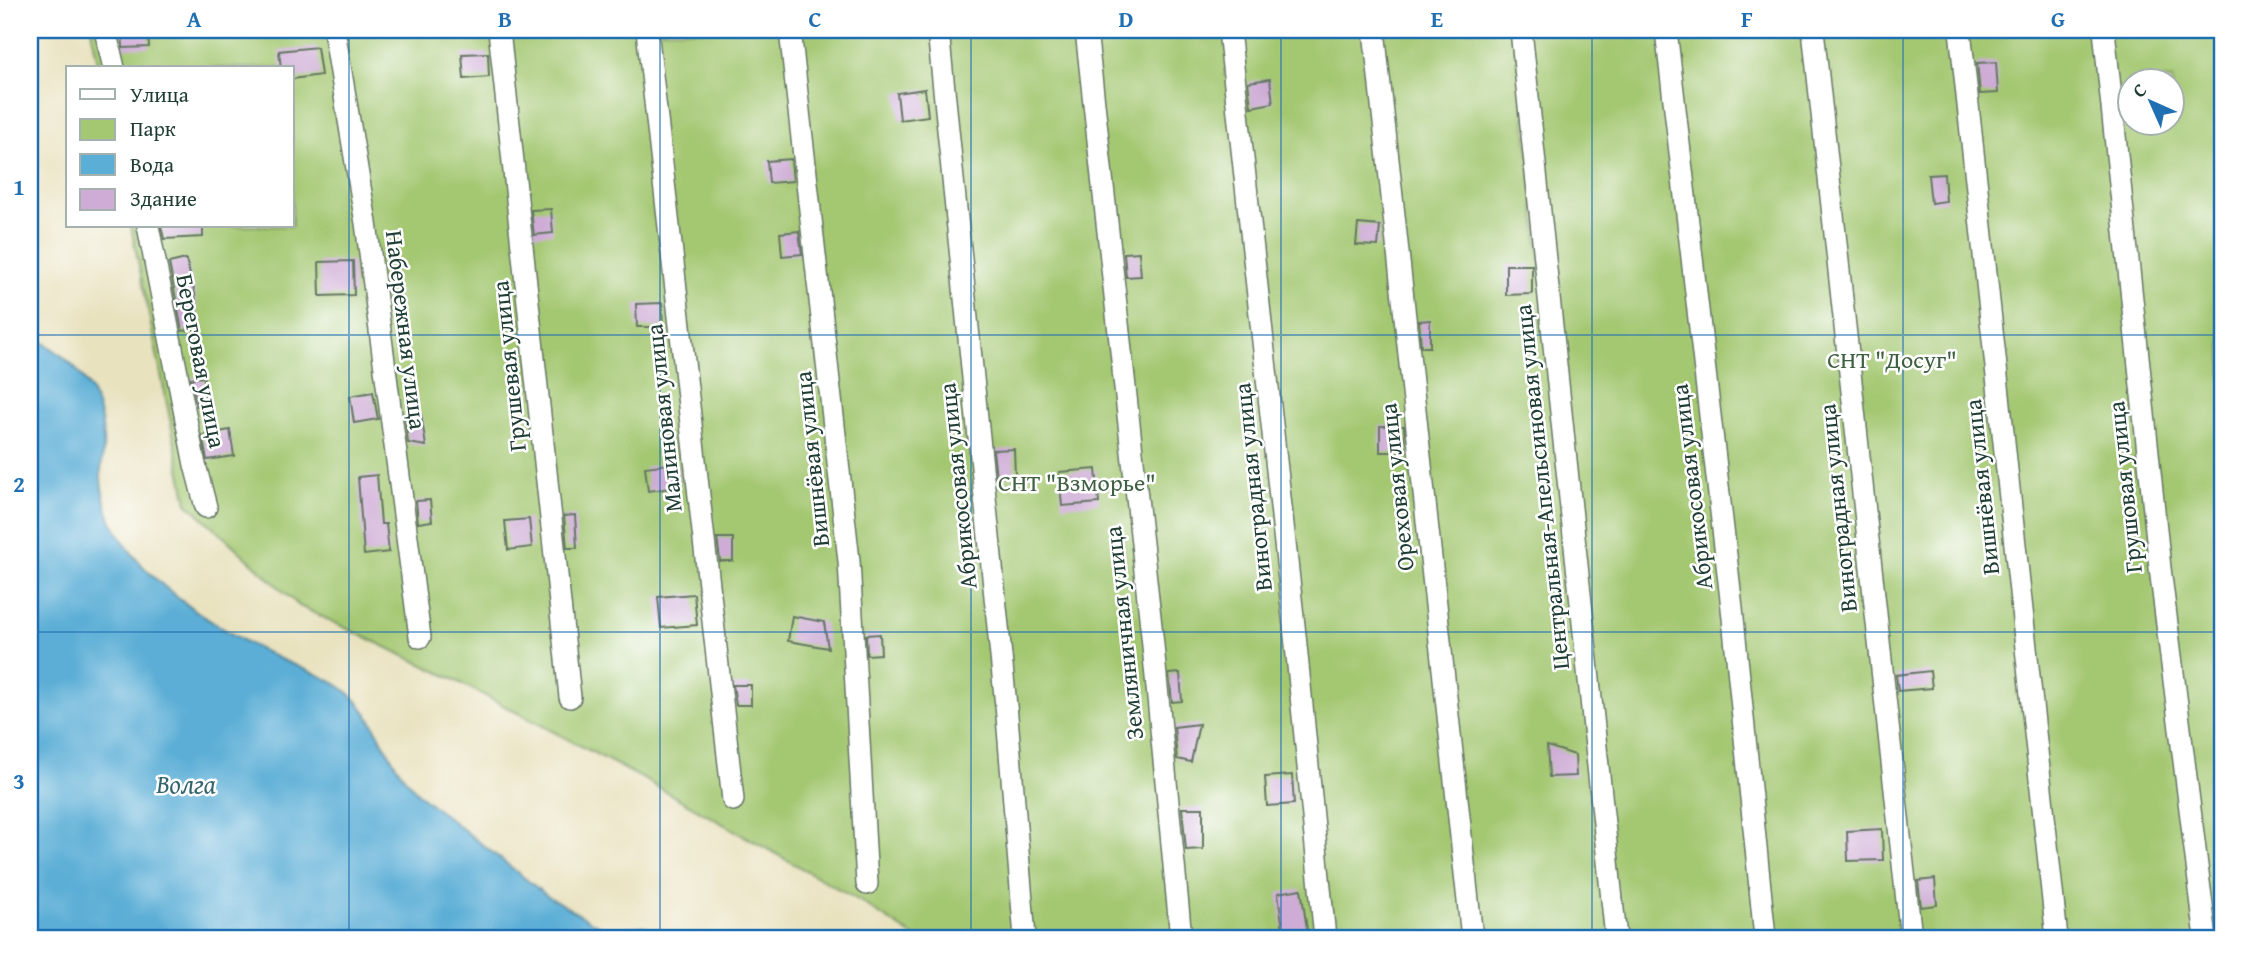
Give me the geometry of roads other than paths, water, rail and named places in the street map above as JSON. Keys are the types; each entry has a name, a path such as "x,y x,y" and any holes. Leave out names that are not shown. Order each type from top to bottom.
{"lane":[{"path":"105,30 114,66"},
{"name":"Набережная улица","path":"334,30 366,223 420,637"},
{"name":"Грушевая улица","path":"499,30 570,697"},
{"name":"Малиновая улица","path":"647,30 733,800"},
{"name":"Вишнёвая улица","path":"790,30 849,561 867,884"},
{"name":"Абрикосовая улица","path":"938,30 1004,688 1026,938"},
{"name":"Земляничная улица","path":"1086,30 1152,635 1181,938"},
{"name":"Виноградная улица","path":"1229,30 1294,621 1325,938"},
{"name":"Ореховая улица","path":"1374,30 1472,938"},
{"name":"Центральная-Апельсиновая улица","path":"1521,30 1616,938"},
{"name":"Абрикосовая улица","path":"1666,30 1732,608 1765,938"},
{"name":"Виноградная улица","path":"1813,30 1911,938"},
{"name":"Вишнёвая улица","path":"1960,30 2057,938"},
{"name":"Грушовая улица","path":"2104,30 2160,568 2206,938"},
{"name":"Береговая улица","path":"148,228 195,465 206,507"}],"water":[{"name":"Волга","path":"30,336 59,353 82,376 90,389 101,420 101,477 107,509 130,551 166,588 234,635 345,690 365,711 399,770 422,797 546,895 601,927 613,929 644,926 666,938 30,938"}],"park label":[{"name":"СНТ \"Досуг\"","path":"1892,360"},
{"name":"СНТ \"Взморье\"","path":"1077,483"}]}
